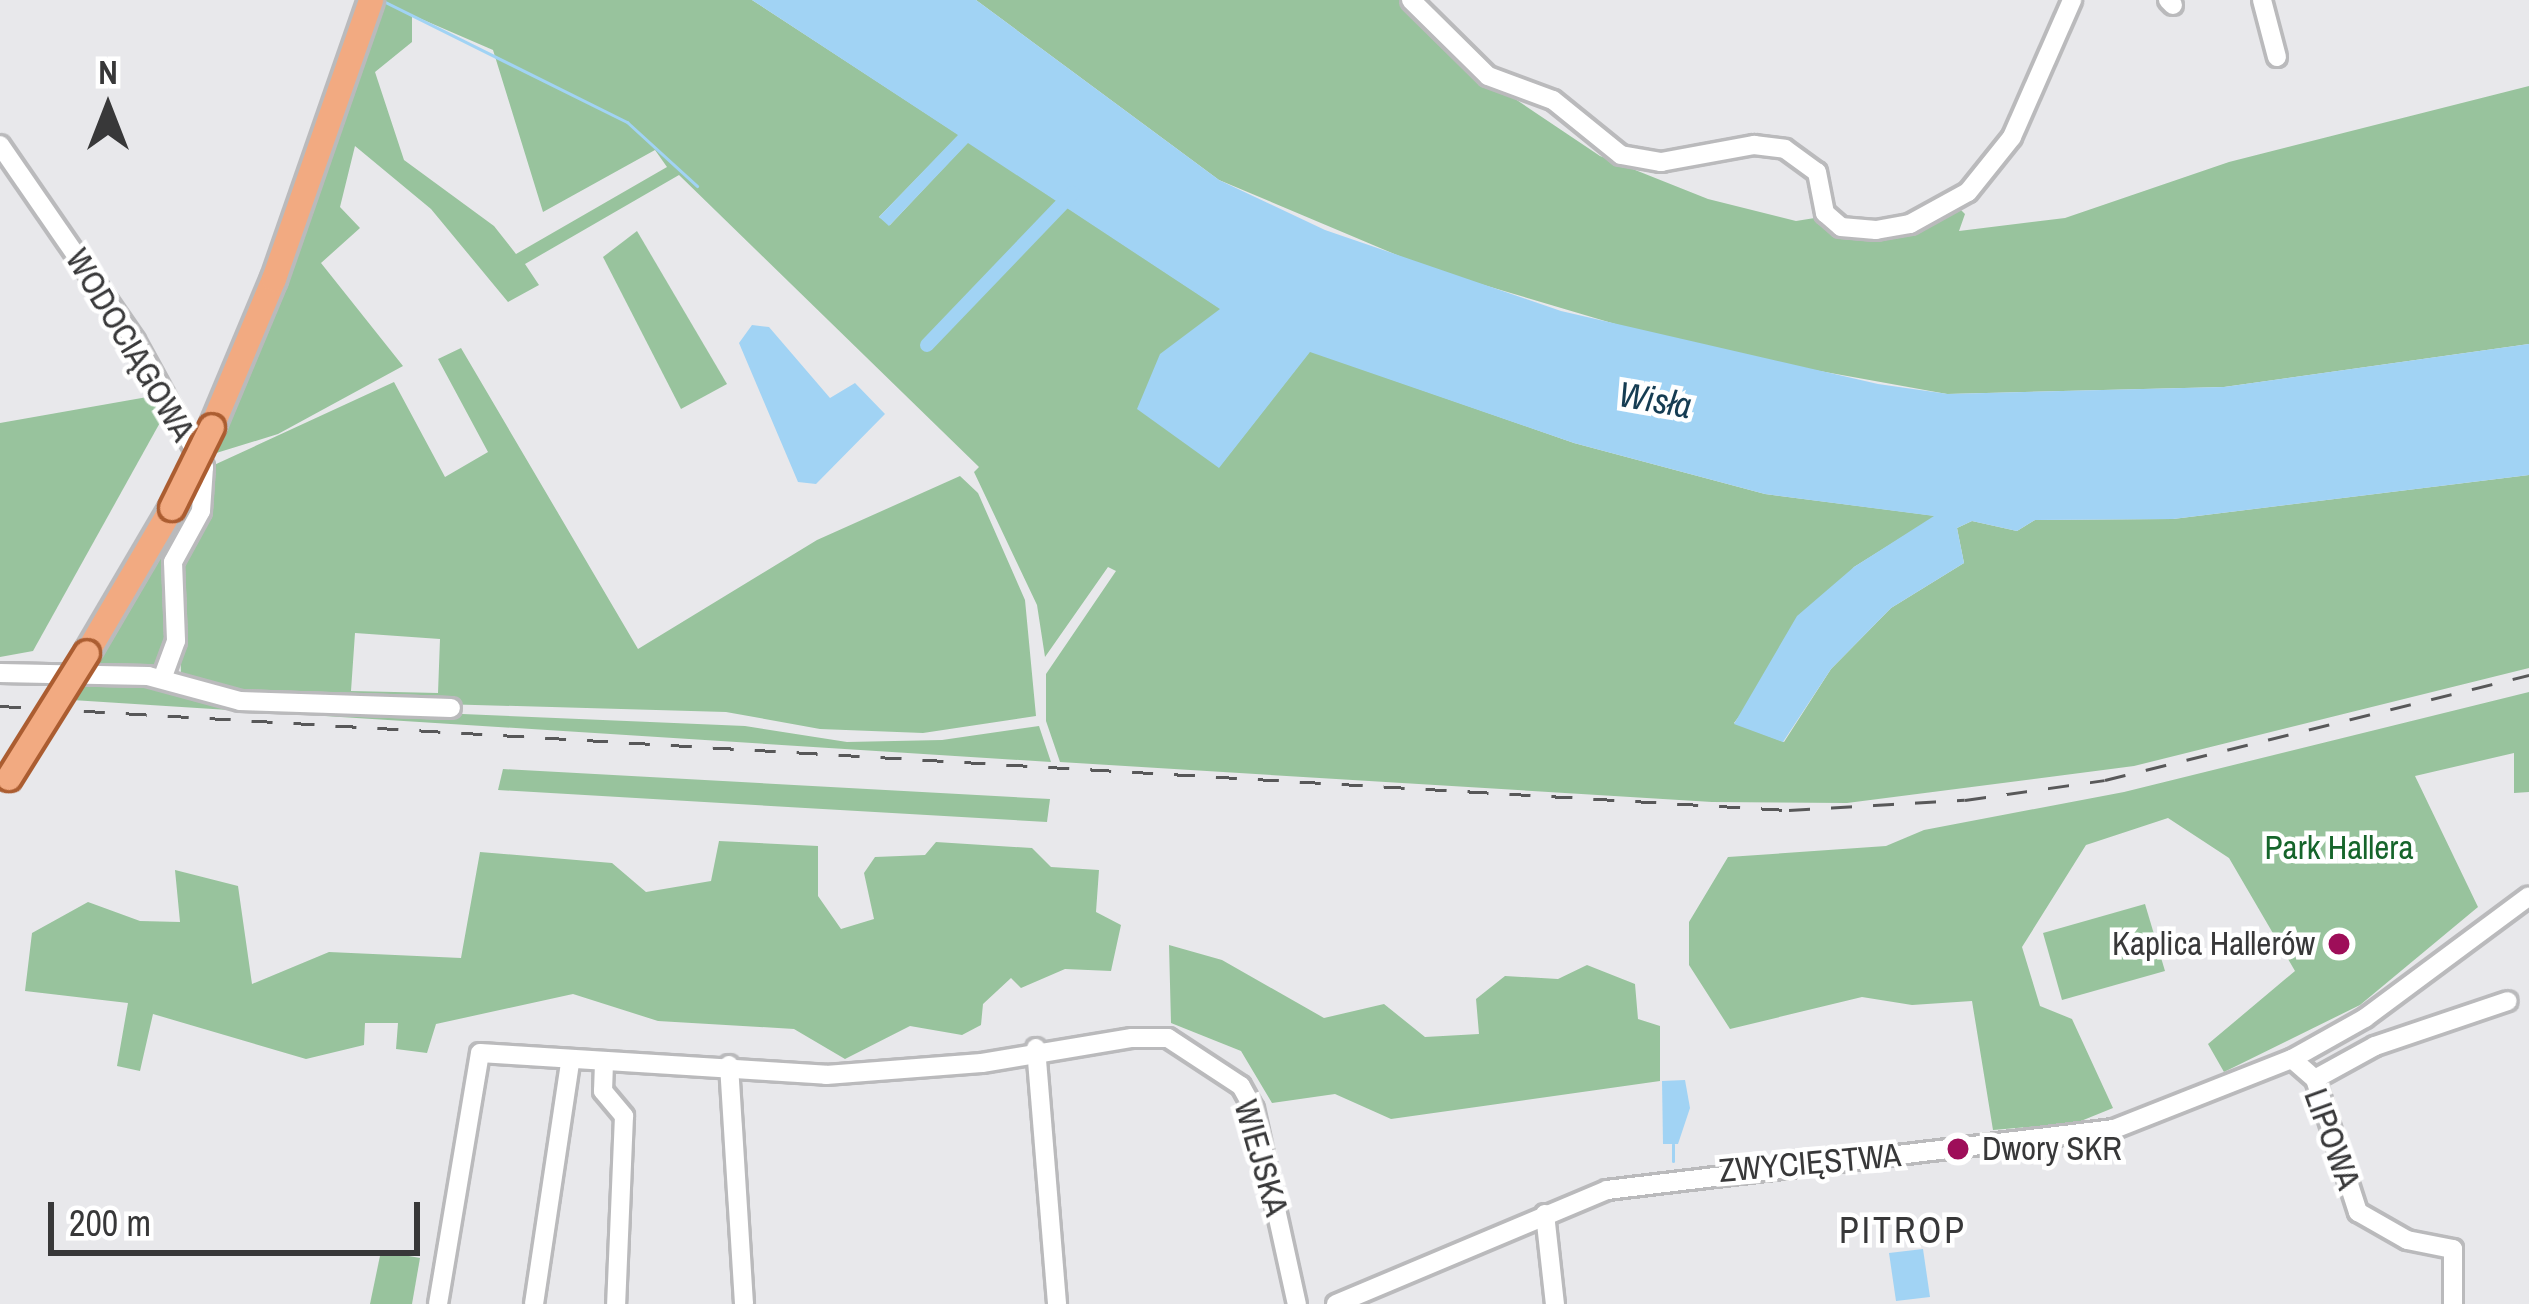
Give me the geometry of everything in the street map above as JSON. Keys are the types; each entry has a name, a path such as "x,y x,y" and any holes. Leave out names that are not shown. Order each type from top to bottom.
{"main road":[{"path":"5,786 172,508 212,427 266,299 371,0"}],"street":[{"path":"1411,0 1488,76 1553,100 1621,155 1661,162 1754,145 1785,149 1817,172 1825,213 1841,227 1876,230 1910,224 1968,192 2012,136 2072,0"},
{"path":"2262,0 2278,57"},
{"name":"WODOCIĄGOWA","path":"0,145 135,341 204,467 201,511 173,562 176,641 162,679"},
{"path":"0,673 162,679 226,700 451,708"},
{"name":"ZWYCIĘSTWA","path":"1336,1304 1369,1296 1545,1214 1663,1178 2086,1136 2292,1059 2365,1018 2529,896"},
{"path":"2315,1079 2375,1046 2508,1001"},
{"name":"WIEJSKA","path":"438,1304 480,1054 570,1062 729,1065 826,1075 982,1063 1036,1048 1168,1038 1241,1086 1254,1109 1297,1304"},
{"path":"1036,1048 1057,1304"},
{"name":"LIPOWA","path":"2292,1059 2315,1079 2358,1212 2407,1240 2452,1249 2453,1304"},
{"path":"534,1304 570,1062"},
{"path":"604,1063 603,1091 625,1116 616,1304"},
{"path":"729,1065 744,1304"},
{"path":"1545,1214 1555,1304"}],"green space":[{"path":"382,0 752,0 959,135 879,217 890,225 968,142 1221,309 1211,321 1219,467 1310,351 1574,443 1765,494 1936,516 1854,567 1734,723 1784,742 1831,669 1891,608 1964,563 1957,528 1972,521 2017,531 2035,520 2173,519 2529,475 2529,668 2134,766 1847,803 1712,802 1060,762 1046,721 1046,674 1116,571 1108,567 1045,657 1037,605 974,472 979,467 679,175 525,264 539,285 508,302 431,209 355,146 340,207 360,228 321,263 403,366 278,434 213,454 274,313","holes":["412,15 493,50 543,212 655,150 667,167 516,254 494,226 404,160 375,72 412,42"]},
{"path":"976,0 1407,0 1487,80 1600,156 1708,199 1796,221 1821,217 1850,232 1956,205 1965,214 1959,231 2065,218 2229,162 2529,86 2529,344 2224,387 1947,394 1703,350 1430,269 1219,180"},
{"path":"637,231 727,384 681,409 603,257"},
{"path":"461,348 638,649 817,540 960,476 978,493 1025,600 1036,716 923,733 820,729 726,712 266,699 181,681 179,558 210,498 214,465 394,382 445,477 488,452 438,359","holes":["355,633 440,639 438,693 351,691"]},
{"path":"153,396 162,419 33,651 0,657 0,423"},
{"path":"202,478 178,539 167,661 154,669 95,666"},
{"path":"86,679 158,682 223,704 745,726 847,742 942,740 1039,726 1051,762 72,700"},
{"name":"Park Hallera","path":"2529,692 2529,792 2514,793 2514,753 2415,776 2478,907 2360,1005 2224,1072 2208,1044 2295,971 2229,858 2168,818 2086,845 2022,947 2040,1006 2072,1019 2113,1108 2076,1123 1993,1130 1972,1001 1912,1005 1862,997 1730,1029 1689,965 1689,922 1728,857 1886,846 1924,830 2124,792"},
{"path":"503,769 1050,799 1047,822 498,790"},
{"path":"719,841 818,846 818,896 841,929 874,919 864,873 875,857 925,855 936,842 1032,848 1051,867 1099,870 1096,912 1121,925 1111,971 1065,969 1021,988 1011,978 983,1004 981,1025 962,1035 910,1026 845,1059 794,1029 658,1021 573,994 436,1024 427,1053 396,1049 398,1023 365,1023 364,1045 306,1059 153,1014 140,1071 117,1066 128,1003 25,991 32,933 88,902 140,921 180,922 175,870 238,886 252,984 329,952 461,958 480,852 612,863 646,892 711,881"},
{"path":"2145,904 2165,971 2062,1000 2043,933"},
{"path":"1169,945 1222,960 1324,1018 1384,1004 1425,1037 1479,1034 1476,999 1505,976 1558,979 1587,965 1635,984 1638,1019 1660,1026 1660,1081 1391,1119 1335,1094 1272,1103 1241,1051 1171,1023"},
{"path":"381,1251 420,1258 412,1304 370,1304"}],"water":[{"name":"Wisła","path":"752,0 976,0 1219,180 1325,230 1561,311 1878,384 1948,394 2224,387 2529,344 2529,475 2173,519 2035,520 2017,531 1972,521 1957,528 1964,563 1891,608 1831,669 1783,742 1734,724 1797,616 1854,567 1934,516 1765,494 1574,443 1310,352 1219,468 1137,409 1160,354 1220,309 968,143 889,226 879,217 958,135"},
{"path":"752,325 769,327 830,398 855,383 885,414 816,484 798,482 739,343"},
{"path":"1685,1080 1690,1108 1678,1144 1663,1144 1662,1081"},
{"path":"1923,1249 1930,1297 1896,1301 1889,1253"}],"waterway":[{"path":"381,0 627,122 697,186"},
{"path":"927,345 1073,193"},
{"path":"1673,1144 1673,1161"}],"railway":[{"path":"0,706 1789,810 1965,800 2105,780 2529,675"}],"place":[{"name":"Kaplica Hallerów","path":"2339,944"},
{"name":"Dwory SKR","path":"1958,1149"}],"district":[{"name":"PITROP","path":"1903,1231"}]}
